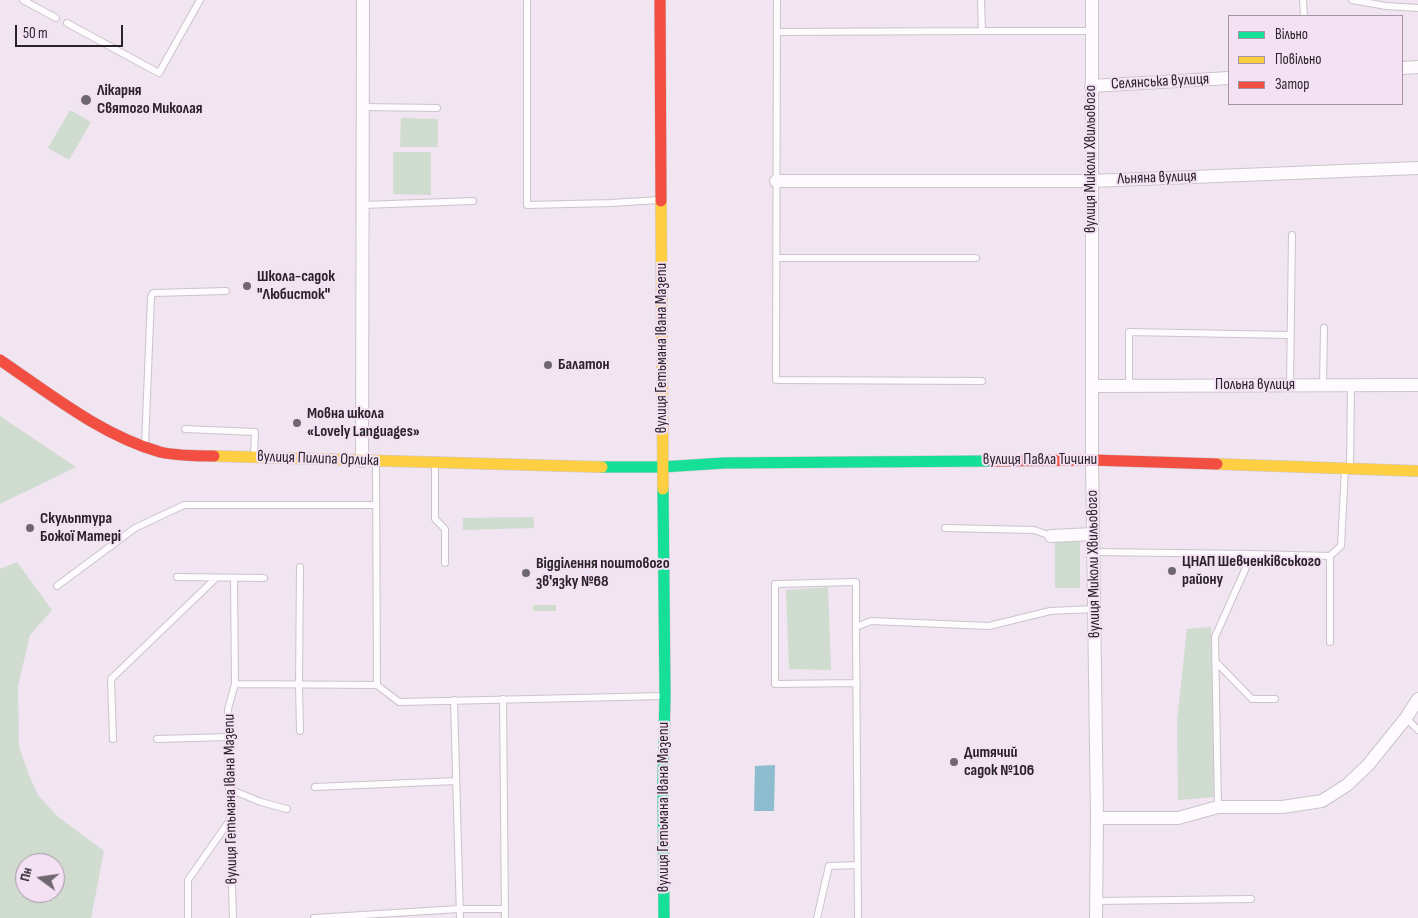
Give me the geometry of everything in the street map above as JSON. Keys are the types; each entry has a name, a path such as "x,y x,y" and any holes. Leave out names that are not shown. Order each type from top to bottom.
{"street":[{"path":"362,461 363,0"},
{"name":"вулиця Гетьмана Івана Мазепи","path":"660,0 665,696 663,782 664,918"},
{"name":"вулиця Миколи Хвильового","path":"1092,0 1092,460 1097,818 1096,918"},
{"path":"1403,68 1418,67"},
{"name":"Селянська вулиця","path":"1092,86 1228,78"},
{"name":"Льняна вулиця","path":"776,181 1091,181 1418,168"},
{"name":"вулиця Пилипа Орлика","path":"0,360 97,424 130,441 164,452 207,456 362,461 662,467"},
{"name":"Польна вулиця","path":"1092,386 1418,385"},
{"name":"вулиця Павла Тичини","path":"662,467 724,463 1092,460 1418,471"},
{"path":"1051,536 1093,534"},
{"path":"1097,818 1178,818 1218,808 1282,807 1322,801 1347,785 1368,765 1406,718 1418,699"}],"lane":[{"path":"23,0 56,18"},
{"path":"39,8 43,0"},
{"path":"67,23 159,73 200,0"},
{"path":"777,0 776,380 982,381"},
{"path":"981,0 982,31"},
{"path":"1303,0 1304,15"},
{"path":"1352,0 1386,6 1418,8"},
{"path":"527,1 526,204 611,203 661,200"},
{"path":"777,32 1092,31"},
{"path":"363,107 436,108"},
{"path":"363,205 473,201"},
{"path":"1290,385 1292,235"},
{"path":"776,258 976,258"},
{"path":"145,446 151,297 153,293 226,291"},
{"path":"1323,385 1324,328"},
{"path":"1129,386 1129,332 1290,335"},
{"path":"1093,552 1330,556 1341,546 1348,469 1351,384"},
{"path":"185,429 255,432 254,457"},
{"path":"376,461 376,685"},
{"path":"434,463 435,519 445,529 445,563"},
{"path":"57,586 134,528 184,505 376,505"},
{"path":"945,528 1034,530 1051,536"},
{"path":"1218,808 1214,637 1252,554"},
{"path":"1330,556 1330,642"},
{"path":"300,567 300,731"},
{"path":"178,578 264,578"},
{"path":"113,739 111,678 216,578"},
{"name":"вулиця Гетьмана Івана Мазепи","path":"233,918 228,709 235,684 234,579"},
{"path":"857,683 775,684 775,584 856,582 857,683 858,918"},
{"path":"856,627 871,621 989,626 1050,611 1094,609"},
{"path":"1215,661 1252,699 1275,699"},
{"path":"235,684 376,685 399,702 665,696"},
{"path":"503,699 505,918"},
{"path":"454,700 460,918"},
{"path":"1406,718 1418,730"},
{"path":"157,739 228,737"},
{"path":"316,787 456,781"},
{"path":"229,788 261,802 287,809"},
{"path":"188,918 188,880 230,820"},
{"path":"818,918 829,866 858,865"},
{"path":"1096,901 1251,899"},
{"path":"314,918 460,909 505,909"}],"shaded area":[{"path":"70,110 91,122 69,160 48,148"},
{"path":"401,118 438,119 438,147 400,147"},
{"path":"393,152 431,152 431,195 393,194"},
{"path":"0,416 76,467 0,504"},
{"path":"534,517 534,528 463,530 463,518"},
{"path":"1055,542 1080,542 1080,588 1055,588"},
{"path":"17,562 52,610 30,635 18,686 19,747 38,795 57,816 104,851 91,918 0,918 0,569"},
{"path":"828,587 831,670 789,669 786,590"},
{"path":"533,605 556,605 556,611 533,611"},
{"path":"1211,627 1215,797 1178,800 1177,721 1187,629"}],"water":[{"path":"775,765 774,811 754,811 755,766"}],"traffic: fast":[{"path":"602,467 662,467 724,463 992,461"},
{"path":"663,489 665,696 663,782 664,918"}],"traffic: slow":[{"path":"661,201 663,489"},
{"path":"214,456 602,467"},
{"path":"1217,464 1418,471"}],"traffic: jam":[{"path":"660,0 661,201"},
{"path":"0,360 57,400 97,424 138,445 160,452 180,455 214,456"},
{"path":"992,461 1092,460 1217,464"}],"place":[{"name":"Лікарня Святого Миколая","path":"86,100"},
{"name":"Школа-садок \"Любисток\"","path":"247,286"},
{"name":"Балатон","path":"548,365"},
{"name":"Мовна школа «Lovely Languages»","path":"297,423"},
{"name":"Скульптура Божої Матері","path":"30,528"},
{"name":"ЦНАП Шевченківського району","path":"1172,571"},
{"name":"Відділення поштового зв'язку №68","path":"526,573"},
{"name":"Дитячий садок №106","path":"954,762"}]}
